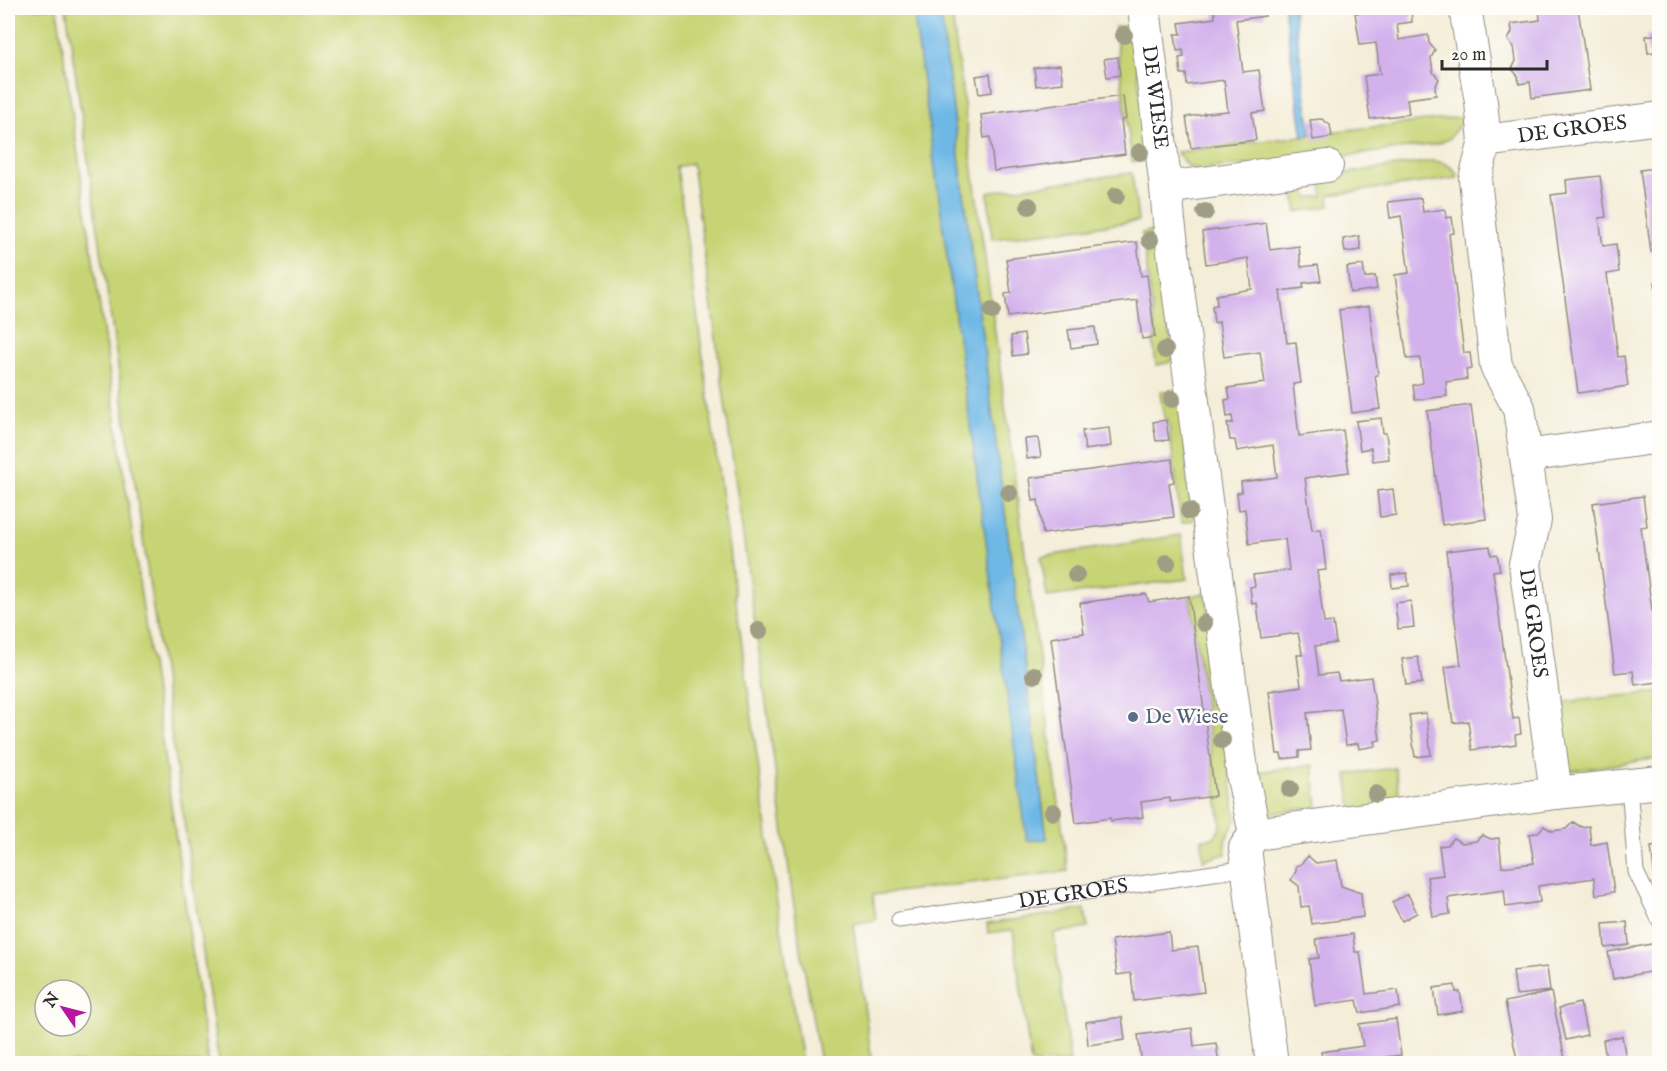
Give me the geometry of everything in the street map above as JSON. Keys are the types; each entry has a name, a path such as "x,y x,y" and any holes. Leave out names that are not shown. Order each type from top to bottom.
{"street":[{"name":"DE WIESE","path":"1144,8 1169,221 1243,778 1255,834"},
{"name":"DE GROES","path":"1465,8 1481,102 1485,141 1475,179 1496,366 1520,408 1535,520 1525,564 1556,793"},
{"name":"DE GROES","path":"1485,141 1659,118"},
{"path":"1166,188 1327,166"},
{"path":"1526,456 1659,437"},
{"path":"1272,1064 1245,848 1255,834 1644,783"}],"lane":[{"path":"1644,783 1636,872 1659,921"},
{"name":"DE GROES","path":"899,920 1247,868"}],"green space":[{"path":"8,8 57,8 208,1063 8,1063"},
{"path":"66,8 913,8 1028,841 1047,838 940,8 951,8 1068,871 873,895 876,920 853,924 872,1063 820,1063 793,900 692,163 677,167 777,903 802,1063 219,1063"},
{"path":"1126,26 1133,33 1148,157 1145,160 1132,162 1115,29 1115,27"},
{"path":"1462,117 1462,121 1449,139 1437,144 1324,159 1196,169 1186,165 1177,152 1303,137 1311,134"},
{"path":"1432,161 1444,163 1450,167 1456,172 1457,178 1329,195 1330,206 1297,212 1292,182 1305,181 1308,198 1323,196 1320,177"},
{"path":"1132,173 1138,221 992,239 988,192"},
{"path":"1158,230 1173,357 1170,362 1156,365 1153,340 1156,338 1142,233"},
{"path":"1172,390 1179,395 1195,517 1193,520 1181,523 1168,419 1164,418 1160,392"},
{"path":"1181,535 1187,579 1047,597 1041,557"},
{"path":"1206,593 1236,819 1225,841 1226,854 1203,860 1202,839 1213,838 1221,824 1190,596"},
{"path":"1659,692 1659,758 1564,772 1555,703"},
{"path":"1313,765 1318,807 1263,814 1257,772"},
{"path":"1395,768 1402,809 1353,816 1347,774"},
{"path":"1085,909 1088,928 1054,933 1070,1063 1031,1063 1013,930 988,933 987,924"}],"water":[{"path":"913,8 940,8 1047,839 1027,841"},
{"path":"1284,8 1293,8 1311,134 1303,137"}],"building":[{"path":"1214,8 1264,8 1265,16 1236,20 1243,72 1259,70 1265,111 1252,113 1256,140 1191,148 1186,117 1228,111 1224,80 1187,85 1186,74 1181,74 1179,58 1184,57 1183,50 1177,51 1175,34 1181,34 1179,23 1215,18"},
{"path":"1359,8 1411,8 1412,22 1397,24 1399,40 1428,35 1429,43 1435,50 1431,58 1433,72 1439,79 1435,87 1436,95 1407,99 1409,114 1370,119 1364,76 1380,74 1376,43 1360,45 1355,13 1360,13"},
{"path":"1539,8 1578,8 1590,90 1532,98 1530,82 1519,84 1518,76 1512,69 1516,61 1514,47 1508,40 1512,32 1511,24 1540,20"},
{"path":"1659,34 1659,51 1648,53 1646,36"},
{"path":"1118,57 1120,75 1107,77 1104,59"},
{"path":"1060,65 1063,83 1036,86 1034,68"},
{"path":"990,74 992,92 979,94 976,76"},
{"path":"1123,96 1126,119 1121,120 1125,154 994,171 990,137 984,138 981,115"},
{"path":"1322,119 1330,125 1332,137 1313,140 1310,120"},
{"path":"1656,168 1659,195 1659,251 1651,252 1640,170"},
{"path":"1600,176 1606,217 1599,218 1603,246 1616,244 1619,272 1607,274 1618,357 1624,356 1628,386 1578,393 1551,195 1567,193 1566,180"},
{"path":"1421,198 1423,212 1445,209 1446,218 1452,217 1454,233 1449,234 1456,294 1464,353 1470,353 1472,369 1466,370 1467,379 1446,382 1447,396 1415,400 1413,385 1423,383 1420,358 1407,359 1395,275 1409,273 1401,216 1390,218 1388,202"},
{"path":"1266,223 1270,250 1299,246 1301,267 1318,265 1321,281 1303,283 1304,288 1280,291 1287,343 1296,342 1301,383 1293,384 1299,436 1343,430 1349,472 1305,478 1312,530 1321,529 1326,570 1317,571 1324,623 1333,622 1336,643 1315,646 1319,675 1337,673 1339,681 1371,677 1380,740 1375,741 1376,746 1359,749 1358,743 1346,745 1341,709 1307,713 1311,750 1299,751 1299,757 1282,759 1281,754 1277,754 1269,691 1301,686 1297,655 1302,655 1301,647 1298,633 1261,638 1257,603 1252,604 1250,587 1255,586 1253,575 1289,570 1285,539 1249,544 1245,509 1239,510 1237,493 1242,492 1241,482 1277,477 1273,445 1237,451 1235,440 1230,440 1227,423 1233,423 1232,416 1227,417 1225,400 1230,399 1228,388 1265,383 1260,352 1224,357 1219,322 1214,323 1212,306 1217,305 1216,295 1252,289 1248,258 1206,264 1202,232"},
{"path":"1359,236 1361,250 1345,252 1343,239"},
{"path":"1137,242 1141,276 1147,275 1155,337 1142,339 1137,300 1008,317 1005,294 1011,293 1006,259"},
{"path":"1363,265 1365,278 1375,276 1377,289 1350,293 1347,267"},
{"path":"1655,282 1659,282 1659,305 1658,305"},
{"path":"1369,306 1380,409 1352,413 1339,310"},
{"path":"1095,327 1097,344 1071,348 1068,330"},
{"path":"1024,334 1027,354 1013,356 1011,336"},
{"path":"1471,405 1486,519 1442,525 1427,411"},
{"path":"1381,418 1383,433 1386,433 1389,459 1373,461 1371,448 1360,450 1356,421"},
{"path":"1166,420 1169,440 1156,441 1153,422"},
{"path":"1109,428 1111,446 1085,450 1082,431"},
{"path":"1038,438 1041,457 1027,459 1025,439"},
{"path":"1172,459 1174,482 1169,483 1174,517 1043,534 1038,500 1033,501 1030,478"},
{"path":"1393,489 1396,515 1380,517 1377,491"},
{"path":"1643,496 1647,526 1641,527 1652,611 1659,610 1659,682 1635,685 1633,671 1615,673 1593,503"},
{"path":"1490,546 1491,555 1497,554 1500,570 1493,571 1513,719 1519,718 1521,734 1515,735 1516,744 1472,750 1468,721 1453,723 1445,667 1461,665 1446,551"},
{"path":"1407,573 1409,586 1392,588 1391,575"},
{"name":"De Wiese","path":"1146,594 1149,602 1189,596 1215,796 1170,802 1170,798 1141,802 1143,817 1111,821 1110,818 1076,823 1051,638 1084,633 1080,603"},
{"path":"1411,601 1414,627 1398,629 1395,603"},
{"path":"1418,657 1422,683 1406,685 1402,659"},
{"path":"1426,713 1431,755 1415,757 1409,715"},
{"path":"1573,822 1581,827 1589,826 1591,845 1607,842 1614,892 1596,895 1594,878 1538,886 1540,902 1506,907 1504,890 1448,898 1450,914 1433,917 1427,877 1443,875 1439,846 1447,845 1453,838 1462,843 1476,841 1482,835 1491,839 1499,838 1502,867 1534,863 1529,834 1537,833 1544,826 1552,831 1566,829"},
{"path":"1659,846 1659,886 1656,887 1651,847"},
{"path":"1308,856 1316,863 1337,860 1341,886 1361,893 1363,917 1312,924 1309,906 1301,907 1299,886 1291,880 1296,866"},
{"path":"1408,894 1417,913 1402,921 1392,902"},
{"path":"1627,922 1629,945 1605,948 1603,924"},
{"path":"1169,932 1171,950 1198,947 1204,992 1134,1001 1131,973 1117,975 1112,940"},
{"path":"1353,934 1355,952 1360,952 1366,994 1398,990 1400,1007 1360,1013 1357,1000 1315,1006 1309,959 1319,958 1316,939"},
{"path":"1657,943 1659,970 1613,979 1608,952"},
{"path":"1547,967 1550,991 1516,995 1513,971"},
{"path":"1455,985 1456,992 1460,992 1463,1011 1438,1015 1434,988"},
{"path":"1551,992 1566,1064 1518,1064 1505,1002"},
{"path":"1580,1003 1587,1035 1566,1040 1559,1008"},
{"path":"1122,1017 1125,1040 1088,1045 1086,1022"},
{"path":"1396,1019 1401,1055 1365,1060 1365,1064 1323,1064 1321,1052 1363,1046 1359,1024"},
{"path":"1192,1028 1194,1046 1216,1043 1219,1064 1142,1064 1138,1035"},
{"path":"1622,1036 1627,1064 1607,1064 1603,1040"},
{"path":"1659,1057 1659,1064 1653,1064 1652,1059"}],"place":[{"name":"De Wiese","path":"1133,717"}]}
